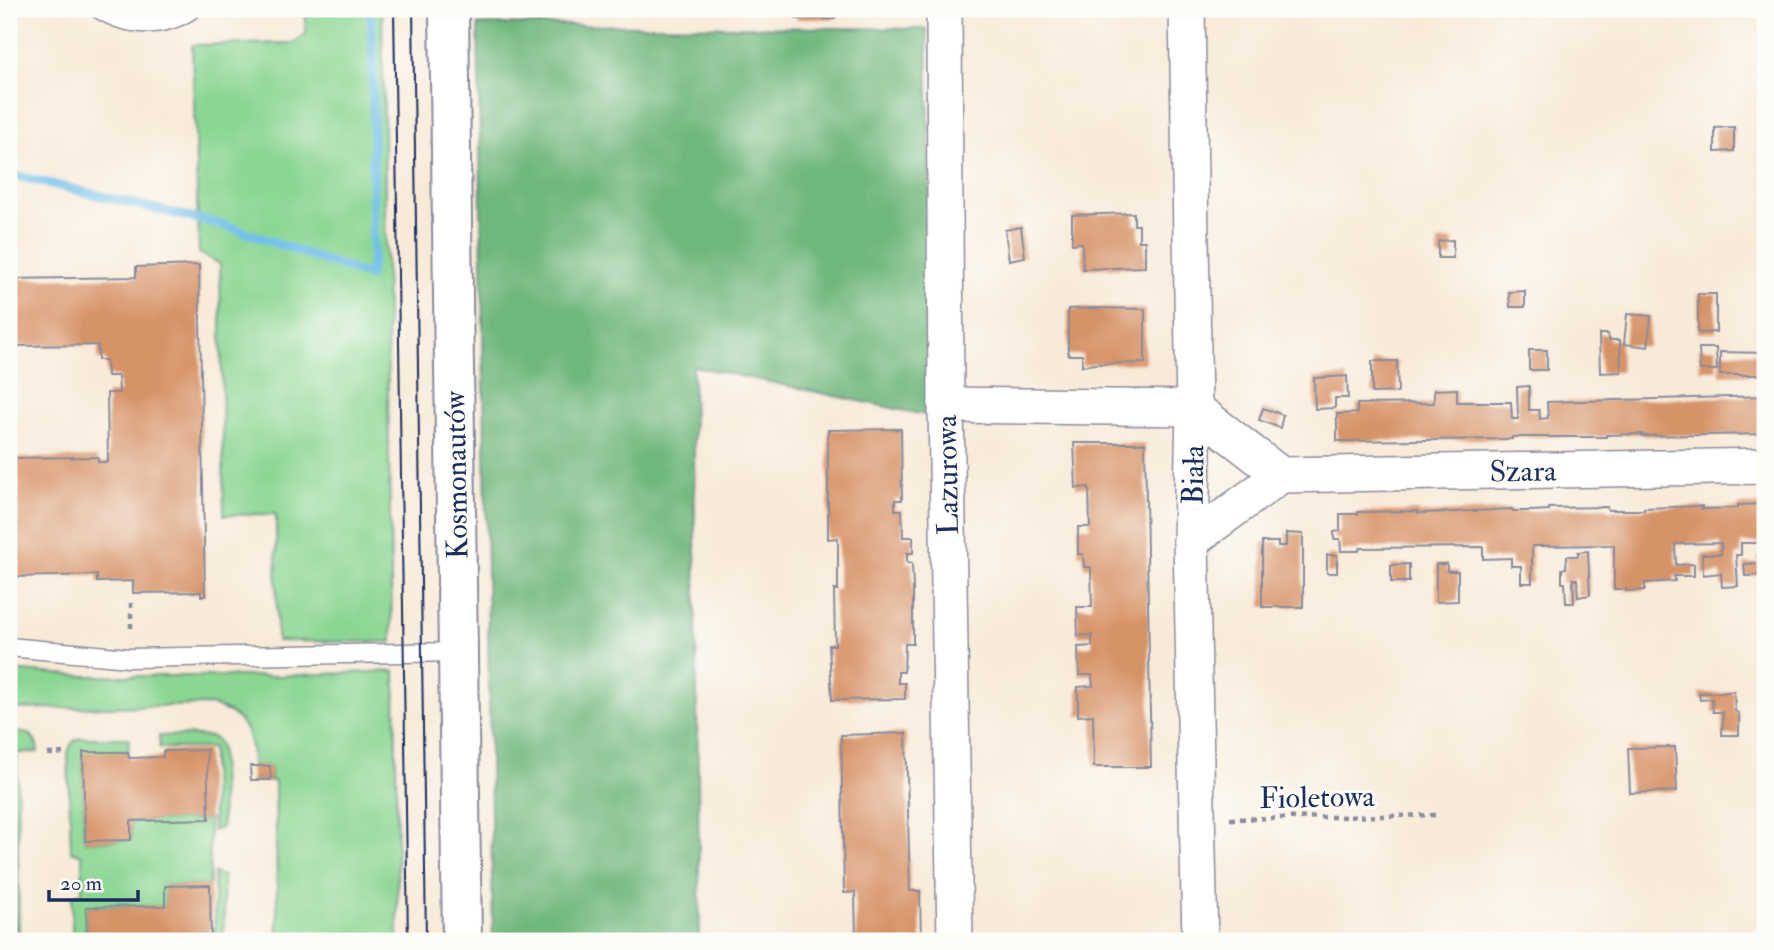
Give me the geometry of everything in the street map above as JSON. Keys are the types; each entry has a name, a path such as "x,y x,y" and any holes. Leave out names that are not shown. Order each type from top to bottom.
{"main road":[{"name":"Kosmonautów","path":"449,9 462,941"}],"street":[{"name":"Lazurowa","path":"944,9 946,405 955,941"},
{"name":"Biała","path":"1186,9 1194,408 1191,541 1200,941"},
{"path":"946,405 1194,408 1281,475 1191,541"},
{"name":"Szara","path":"1281,475 1765,466"}],"lane":[{"path":"99,9 121,20 138,23 172,19 192,9"},
{"path":"9,647 129,658 458,652"}],"path":[{"path":"131,601 131,628"},
{"path":"48,754 65,753"},
{"name":"Fioletowa","path":"1197,820 1438,815"}],"green space":[{"path":"305,9 382,9 392,642 277,641 276,514 224,515 220,264 199,253 192,45 293,43 306,34"},
{"path":"478,24 927,29 934,417 693,366 700,941 493,941"},
{"path":"9,670 84,676 277,676 395,671 398,941 278,941 275,781 251,781 271,779 270,766 252,766 248,734 231,713 210,705 9,709"},
{"path":"9,732 29,734 35,740 38,752 17,753 19,941 15,941 12,754 9,754"},
{"path":"159,736 204,736 218,741 221,748 222,827 213,831 212,748 160,748"},
{"path":"81,738 129,738 128,752 83,753 85,841 131,840 131,821 209,819 210,885 165,886 165,906 86,907 87,941 72,941 72,897 82,892 82,855 71,851 68,754 72,743"},
{"path":"214,873 223,876 224,941 215,941"}],"building":[{"path":"796,9 835,9 835,19 796,19"},
{"path":"1734,127 1734,151 1715,152 1715,128"},
{"path":"1134,213 1134,225 1139,225 1139,241 1145,241 1145,267 1083,269 1082,243 1072,244 1072,215"},
{"path":"1021,227 1025,257 1009,260 1005,230"},
{"path":"1453,240 1453,258 1438,258 1438,241"},
{"path":"199,265 205,596 201,596 201,592 133,593 133,581 97,582 97,575 9,577 9,458 98,457 98,462 108,462 107,393 119,393 118,376 107,376 106,360 98,360 98,345 9,346 9,279 136,277 136,267"},
{"path":"1525,291 1525,307 1510,307 1509,292"},
{"path":"1698,294 1716,294 1716,332 1698,333"},
{"path":"1068,309 1145,309 1145,363 1082,366 1082,355 1068,355"},
{"path":"1627,314 1651,316 1648,347 1624,344"},
{"path":"1599,334 1608,334 1609,340 1620,340 1621,372 1600,373"},
{"path":"1699,348 1716,348 1717,370 1700,370"},
{"path":"1529,350 1547,350 1547,370 1529,370"},
{"path":"1720,352 1765,353 1765,375 1720,375"},
{"path":"1372,361 1397,361 1398,392 1372,393"},
{"path":"1347,376 1348,398 1335,398 1335,408 1315,409 1314,378"},
{"path":"1529,386 1529,410 1539,410 1540,419 1548,418 1547,402 1765,396 1765,434 1337,441 1337,414 1357,413 1357,404 1434,403 1434,390 1457,389 1457,402 1511,402 1512,419 1518,419 1517,387"},
{"path":"1263,408 1283,415 1280,428 1259,420"},
{"path":"901,429 902,500 895,500 895,510 902,510 903,537 913,537 913,553 907,553 907,563 912,563 913,644 905,644 904,672 898,672 898,683 905,683 905,699 832,700 829,645 835,645 834,590 838,590 838,538 828,539 828,430"},
{"path":"1074,443 1145,443 1151,767 1094,767 1093,715 1078,716 1078,687 1093,686 1092,675 1079,675 1078,647 1092,646 1092,635 1078,636 1077,607 1092,607 1091,567 1084,567 1083,554 1078,554 1078,527 1090,527 1089,487 1076,488"},
{"path":"1765,504 1765,543 1741,543 1741,555 1736,555 1738,586 1722,587 1721,573 1703,575 1702,554 1721,554 1721,543 1675,544 1676,565 1694,564 1694,576 1674,576 1675,581 1645,583 1645,590 1626,591 1614,589 1614,545 1532,546 1532,583 1521,583 1521,566 1511,566 1511,558 1483,559 1483,547 1361,548 1359,551 1341,551 1340,539 1334,539 1334,532 1340,531 1340,514 1358,512 1418,513 1512,509 1530,511 1607,507 1608,510 1644,510 1702,506 1702,509"},
{"path":"1286,533 1303,534 1303,607 1262,607 1262,542 1278,542 1278,546 1286,546"},
{"path":"1588,551 1590,595 1578,597 1577,579 1573,579 1574,603 1566,603 1562,569 1566,568 1567,556 1578,556 1578,552"},
{"path":"1327,555 1337,555 1337,573 1327,573"},
{"path":"1765,555 1765,575 1745,576 1744,564 1759,563 1758,556"},
{"path":"1409,564 1409,582 1391,582 1391,565"},
{"path":"1436,564 1447,564 1447,571 1458,571 1458,601 1436,602"},
{"path":"1734,691 1735,711 1739,714 1739,735 1722,735 1723,712 1713,712 1712,699 1700,700 1699,693"},
{"path":"906,733 910,891 920,891 921,941 856,941 855,892 844,893 841,735"},
{"path":"1675,747 1677,791 1630,793 1628,748"},
{"path":"207,750 209,819 131,821 131,840 85,841 83,752 128,752 129,758 163,757 163,751"},
{"path":"250,766 270,766 271,780 251,780"},
{"path":"210,885 211,941 87,941 86,907 165,906 165,886"}],"waterway":[{"path":"9,174 227,226 369,276 373,257 371,9"}],"tram line":[{"path":"394,9 408,941"},
{"path":"413,9 426,941"}]}
